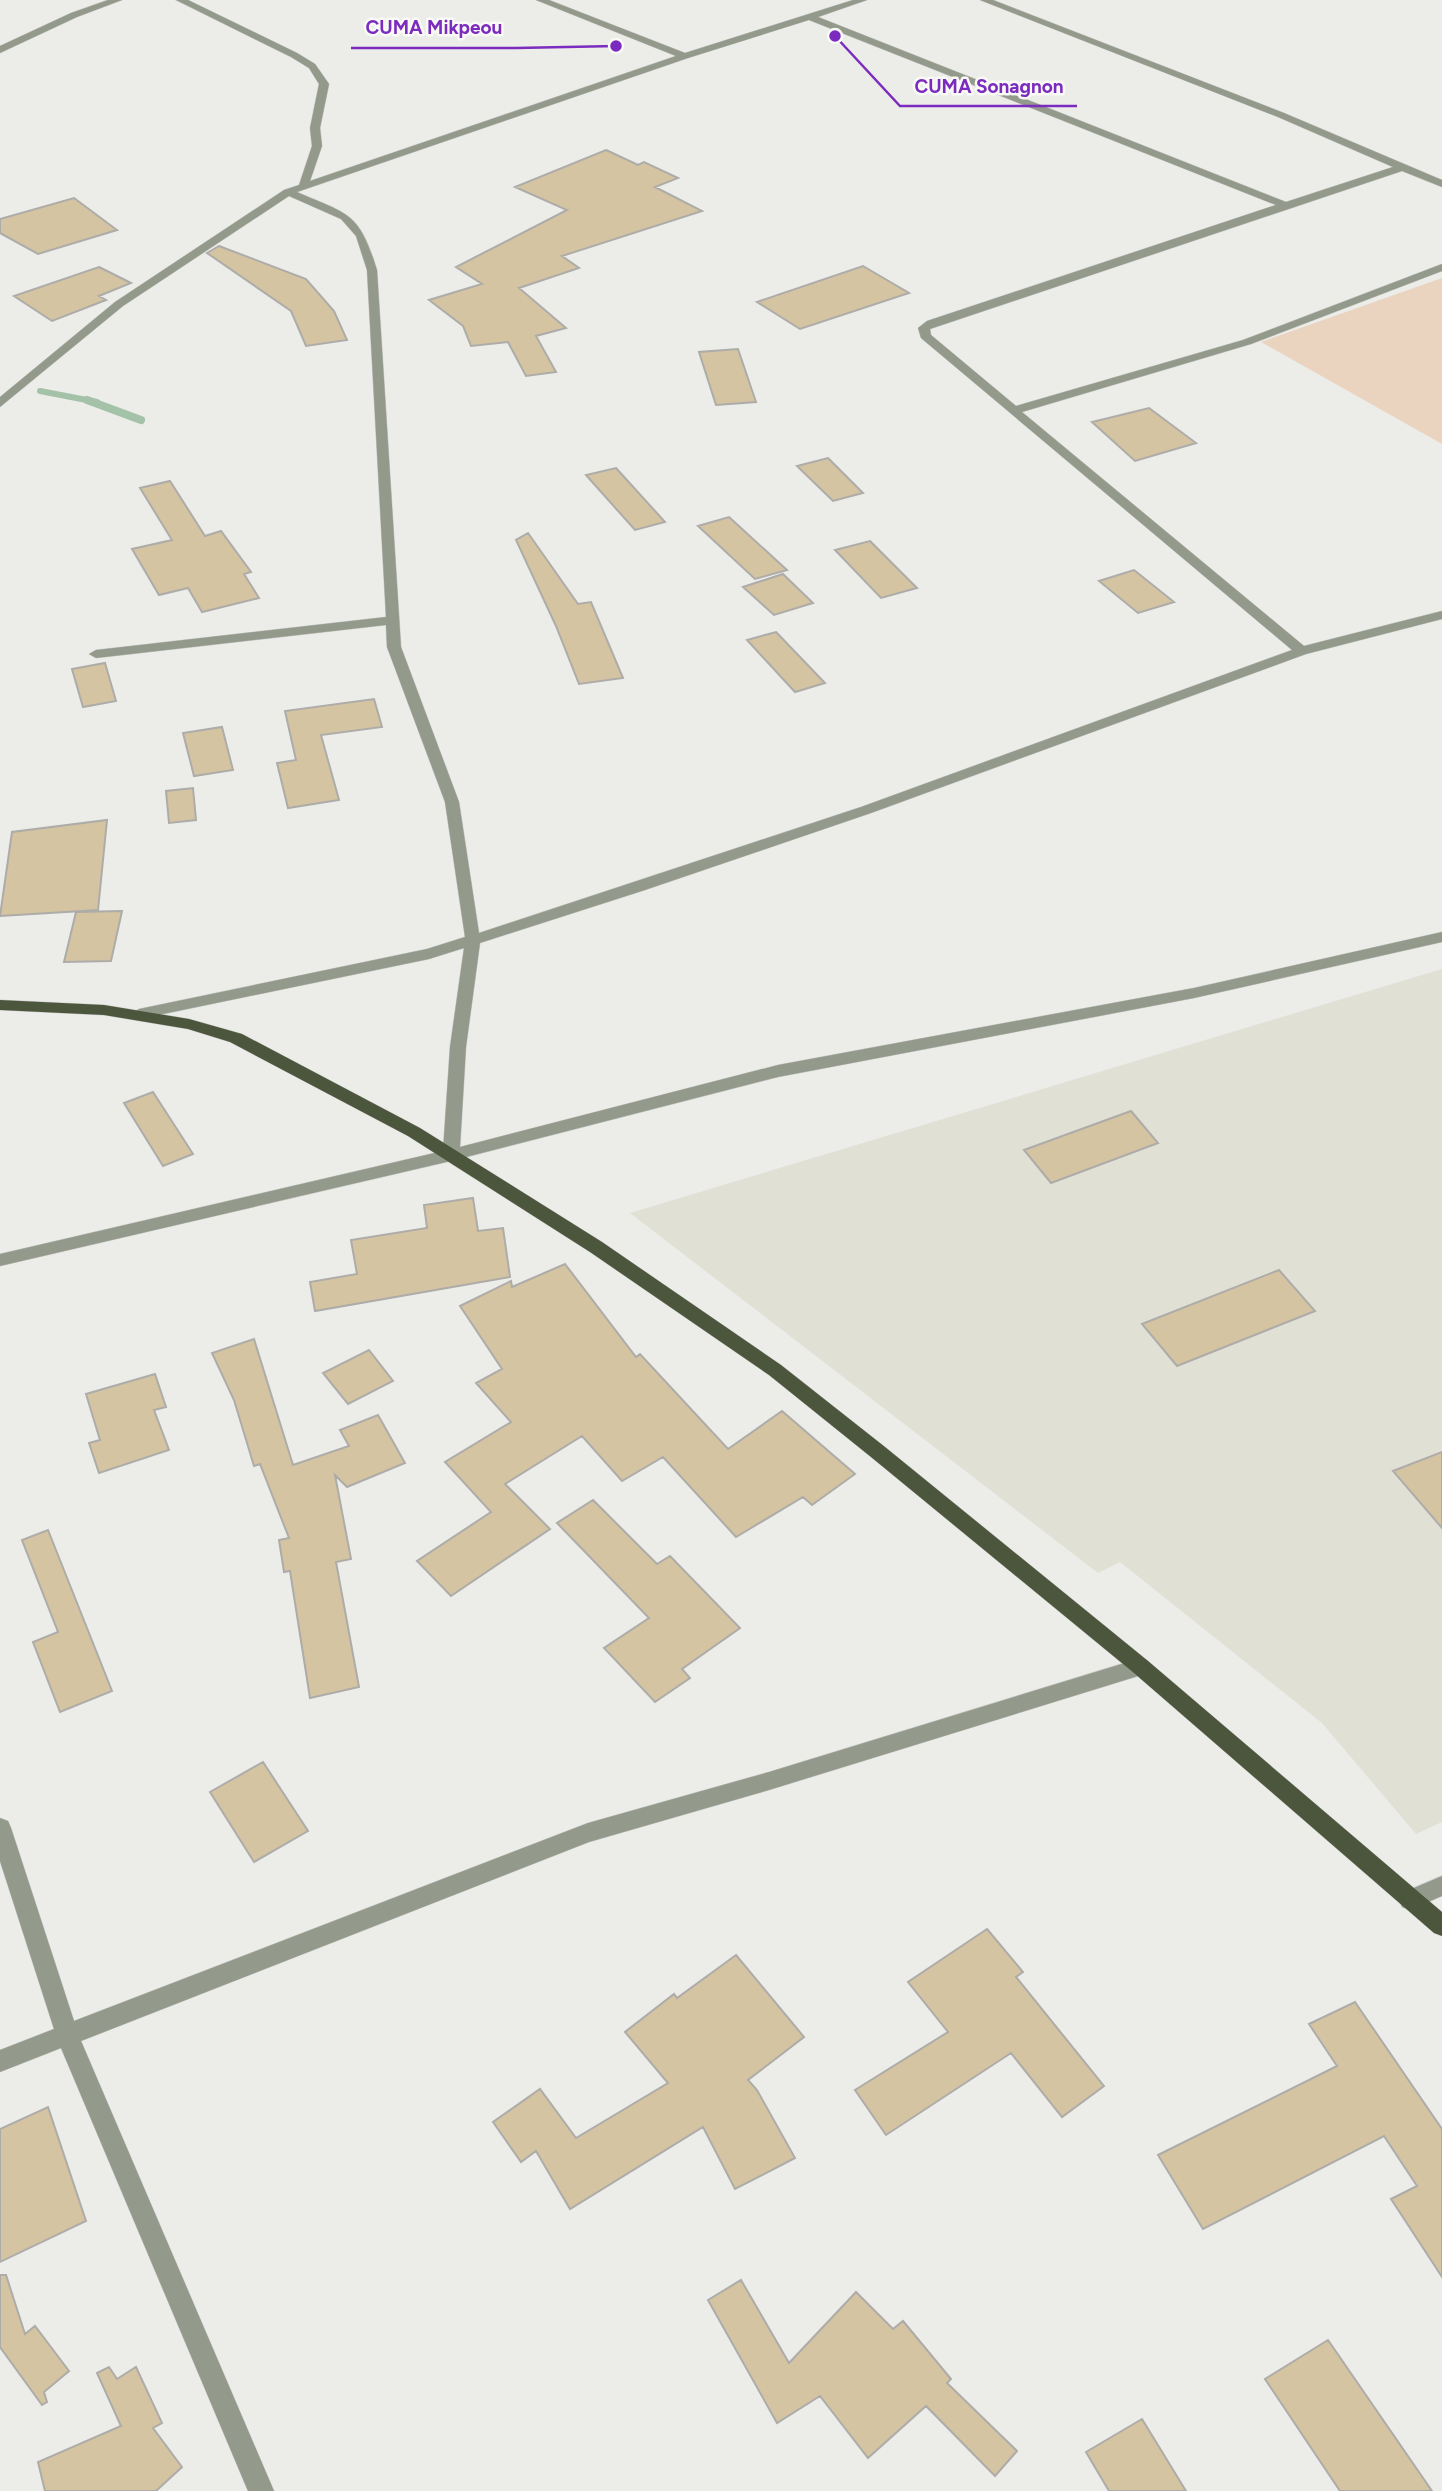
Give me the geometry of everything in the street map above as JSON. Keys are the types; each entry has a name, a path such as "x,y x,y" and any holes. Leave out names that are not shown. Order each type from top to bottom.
{"main road":[{"path":"0,1005 62,1006 139,1014 190,1024 236,1038 414,1132 596,1247 775,1370 1141,1668 1442,1926"}],"street":[{"path":"0,50 74,15 117,0"},
{"path":"181,0 294,55 312,66 321,76 324,84 315,128 317,146 304,186"},
{"path":"541,0 685,56"},
{"path":"0,403 119,304 288,192 685,56 862,0"},
{"path":"985,0 1281,115 1442,184"},
{"path":"811,17 1287,206"},
{"path":"1301,652 1012,411 925,336 924,328 932,323 1403,167"},
{"path":"288,192 345,217 361,235 372,270 394,647 453,802 473,941 458,1047 451,1155"},
{"path":"1012,411 1247,342 1442,267"},
{"path":"139,1014 429,954 473,941 866,810 1301,652 1442,615"},
{"path":"96,654 392,620"},
{"path":"0,1261 451,1155 778,1071 1194,993 1442,937"},
{"path":"0,2061 68,2037 588,1833 1141,1668"},
{"path":"0,1828 68,2037 261,2491"},
{"path":"1410,1900 1442,1886"}],"shaded area":[{"path":"1442,278 1442,444 1261,342"},
{"path":"1442,969 1442,1822 1416,1834 1322,1723 1120,1562 1098,1573 630,1213"}],"building":[{"path":"606,150 638,165 644,162 678,178 655,187 702,211 562,256 579,268 519,288 566,328 536,336 556,372 526,376 508,342 471,346 463,326 429,300 482,284 456,267 567,210 515,187"},
{"path":"74,198 117,230 38,254 0,233 0,219"},
{"path":"219,246 306,279 334,311 347,340 306,346 291,311 207,253"},
{"path":"863,266 909,293 800,329 757,302"},
{"path":"99,267 131,283 99,296 106,300 52,321 14,296"},
{"path":"738,349 756,402 716,405 699,352"},
{"path":"1149,408 1196,443 1135,461 1092,422"},
{"path":"828,458 863,493 833,501 797,466"},
{"path":"616,468 665,522 635,530 586,475"},
{"path":"170,481 205,536 221,531 251,572 244,574 259,598 202,612 188,588 159,595 132,549 172,540 140,488"},
{"path":"729,517 787,570 755,579 698,526"},
{"path":"528,533 578,604 591,602 623,678 579,684 556,626 516,540"},
{"path":"870,541 917,588 881,598 835,550"},
{"path":"1134,570 1174,602 1138,613 1099,581"},
{"path":"783,574 813,603 774,615 743,587"},
{"path":"776,632 825,683 795,692 747,640"},
{"path":"105,663 116,701 83,707 72,669"},
{"path":"374,699 382,727 321,735 339,800 288,808 277,763 296,760 285,711"},
{"path":"222,727 233,770 194,776 183,733"},
{"path":"193,788 196,820 169,823 166,791"},
{"path":"107,820 98,910 0,916 12,832"},
{"path":"122,911 111,961 64,962 76,912"},
{"path":"153,1092 193,1154 163,1166 124,1103"},
{"path":"1131,1111 1158,1143 1051,1183 1024,1150"},
{"path":"473,1198 478,1231 503,1228 510,1277 315,1311 310,1282 357,1274 351,1240 427,1228 424,1205"},
{"path":"565,1264 636,1357 640,1354 728,1449 782,1411 855,1474 812,1505 803,1497 736,1537 663,1457 622,1481 582,1436 505,1484 550,1529 451,1596 417,1561 491,1512 445,1462 511,1422 476,1383 502,1369 460,1306 511,1281 512,1287"},
{"path":"1279,1270 1315,1311 1177,1366 1142,1324"},
{"path":"254,1339 293,1465 349,1446 340,1430 378,1415 405,1463 347,1487 335,1475 351,1559 336,1562 359,1687 310,1698 290,1571 284,1572 279,1540 289,1538 260,1464 254,1466 234,1400 212,1353"},
{"path":"369,1350 393,1381 348,1404 323,1373"},
{"path":"155,1374 166,1407 154,1410 169,1450 99,1473 89,1443 100,1440 86,1394"},
{"path":"1442,1452 1442,1528 1393,1471"},
{"path":"593,1500 657,1564 670,1556 740,1628 682,1669 690,1678 655,1702 604,1648 649,1618 557,1523"},
{"path":"48,1530 112,1691 60,1712 33,1642 58,1632 22,1540"},
{"path":"263,1762 308,1831 254,1862 210,1792"},
{"path":"987,1929 1023,1972 1016,1977 1104,2086 1062,2117 1011,2053 886,2135 855,2090 948,2032 908,1982"},
{"path":"736,1955 804,2037 748,2080 757,2090 795,2158 735,2189 703,2127 570,2209 536,2151 521,2162 493,2122 540,2089 576,2138 668,2083 625,2032 674,1994 677,1998"},
{"path":"1355,2002 1442,2129 1442,2277 1391,2199 1417,2186 1384,2136 1203,2229 1158,2155 1337,2066 1309,2024"},
{"path":"48,2107 86,2221 0,2262 0,2129"},
{"path":"0,2275 6,2275 25,2334 35,2326 69,2371 44,2392 47,2402 42,2405 0,2347"},
{"path":"741,2280 789,2363 856,2292 893,2329 903,2321 951,2379 947,2383 1017,2451 995,2476 926,2406 868,2458 820,2396 777,2423 708,2300"},
{"path":"1328,2340 1432,2491 1340,2491 1265,2379"},
{"path":"109,2367 117,2379 136,2367 162,2423 153,2428 182,2467 156,2491 45,2491 38,2462 121,2426 97,2373"},
{"path":"1142,2419 1186,2491 1109,2491 1086,2452"}],"waterway":[{"path":"40,391 87,400"},
{"path":"87,400 97,402"},
{"path":"87,400 141,420"}],"place":[{"name":"CUMA Sonagnon","path":"835,36"},
{"name":"CUMA Mikpeou","path":"616,46"}]}
